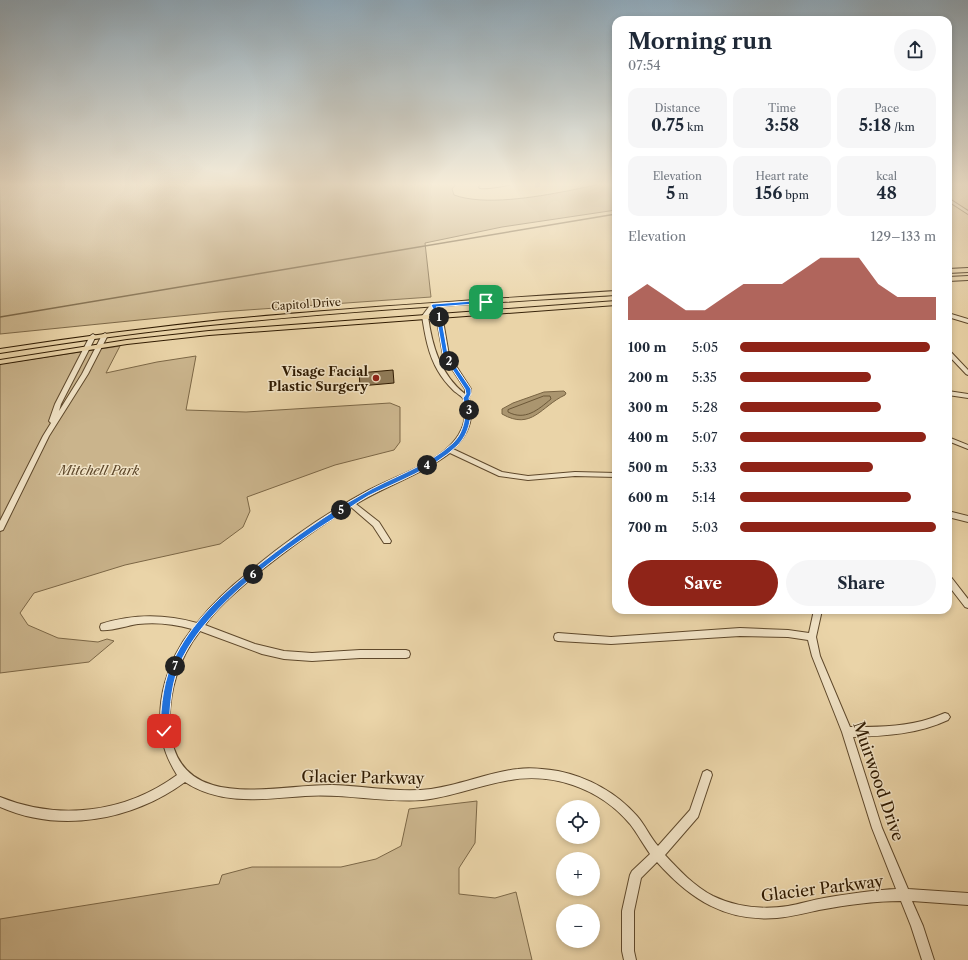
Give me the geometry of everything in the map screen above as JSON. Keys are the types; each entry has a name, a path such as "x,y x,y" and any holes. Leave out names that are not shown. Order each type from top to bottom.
{"main road":[{"path":"952,271 968,270"},
{"path":"952,279 968,278"},
{"path":"289,326 325,320 421,310 521,303 592,294 612,293"},
{"name":"Capitol Drive","path":"0,351 93,336 233,320 592,304 612,302"},
{"name":"Capitol Drive","path":"0,362 99,346 188,335 425,316 436,310"}],"street":[{"path":"0,802 12,808 46,816 96,814 131,806 166,791 185,776 180,770 168,747 164,731 165,704 171,677 179,657 197,627 221,601 273,557 324,520 376,489 434,461 449,450 461,437 467,424 469,410 466,398 468,389 446,355 436,310 425,316 427,333 433,356 438,369 446,380 459,394 466,398"},
{"path":"952,316 968,320"},
{"path":"0,528 46,436 85,374 105,335"},
{"path":"46,436 58,404 93,336"},
{"path":"433,356 446,355"},
{"path":"952,356 968,373"},
{"path":"952,394 968,396"},
{"path":"952,441 968,447"},
{"path":"449,450 501,474 528,478 576,474 612,475"},
{"path":"352,504 376,524 388,541"},
{"path":"952,515 968,519"},
{"path":"952,584 968,605"},
{"name":"Muirwood Drive","path":"817,614 812,638 820,669 847,732 868,803 928,960"},
{"path":"104,627 131,620 153,619 178,622 197,627 265,651 283,655 302,657 360,654 406,654"},
{"path":"558,638 613,640 736,632 795,634 812,638"},
{"path":"847,732 913,728 936,722 945,717"},
{"name":"Glacier Parkway","path":"185,776 213,790 227,793 245,794 324,790 389,795 428,795 469,787 500,776 517,773 545,774 572,778 614,801 632,819 657,855 685,882 705,898 746,911 770,914 846,900 884,896 904,895 968,899"},
{"path":"630,960 628,951 628,911 636,875 657,855 694,813 708,775"}],"green space":[{"path":"0,228 498,228 425,243 431,297 219,312 0,334"},
{"name":"Mitchell Park","path":"120,346 106,373 157,362 196,356 186,410 246,412 390,403 400,407 400,442 394,450 335,465 247,497 250,511 243,527 220,544 125,565 34,593 20,613 28,625 58,638 98,642 107,639 114,641 89,662 0,673 0,364"},
{"path":"477,801 475,843 459,868 459,894 495,898 516,892 532,960 0,960 0,919 219,884 222,875 252,867 341,867 376,859 401,846 409,809"}],"water":[{"path":"564,391 566,393 565,395 536,415 529,418 521,420 512,419 502,414 502,409 513,403 544,392"}],"building":[{"name":"Visage Facial Plastic Surgery","path":"393,370 394,383 360,386 359,373"}],"waterway":[{"path":"0,317 533,228"}],"place":[{"name":"Visage Facial Plastic Surgery","path":"376,378"}],"route":[{"path":"164,731 166,698 171,677 188,640 209,612 246,579 300,536 364,496 434,461 456,444 464,431 469,416 466,398 468,389 454,371 446,355 439,315 433,305 486,302"}]}
